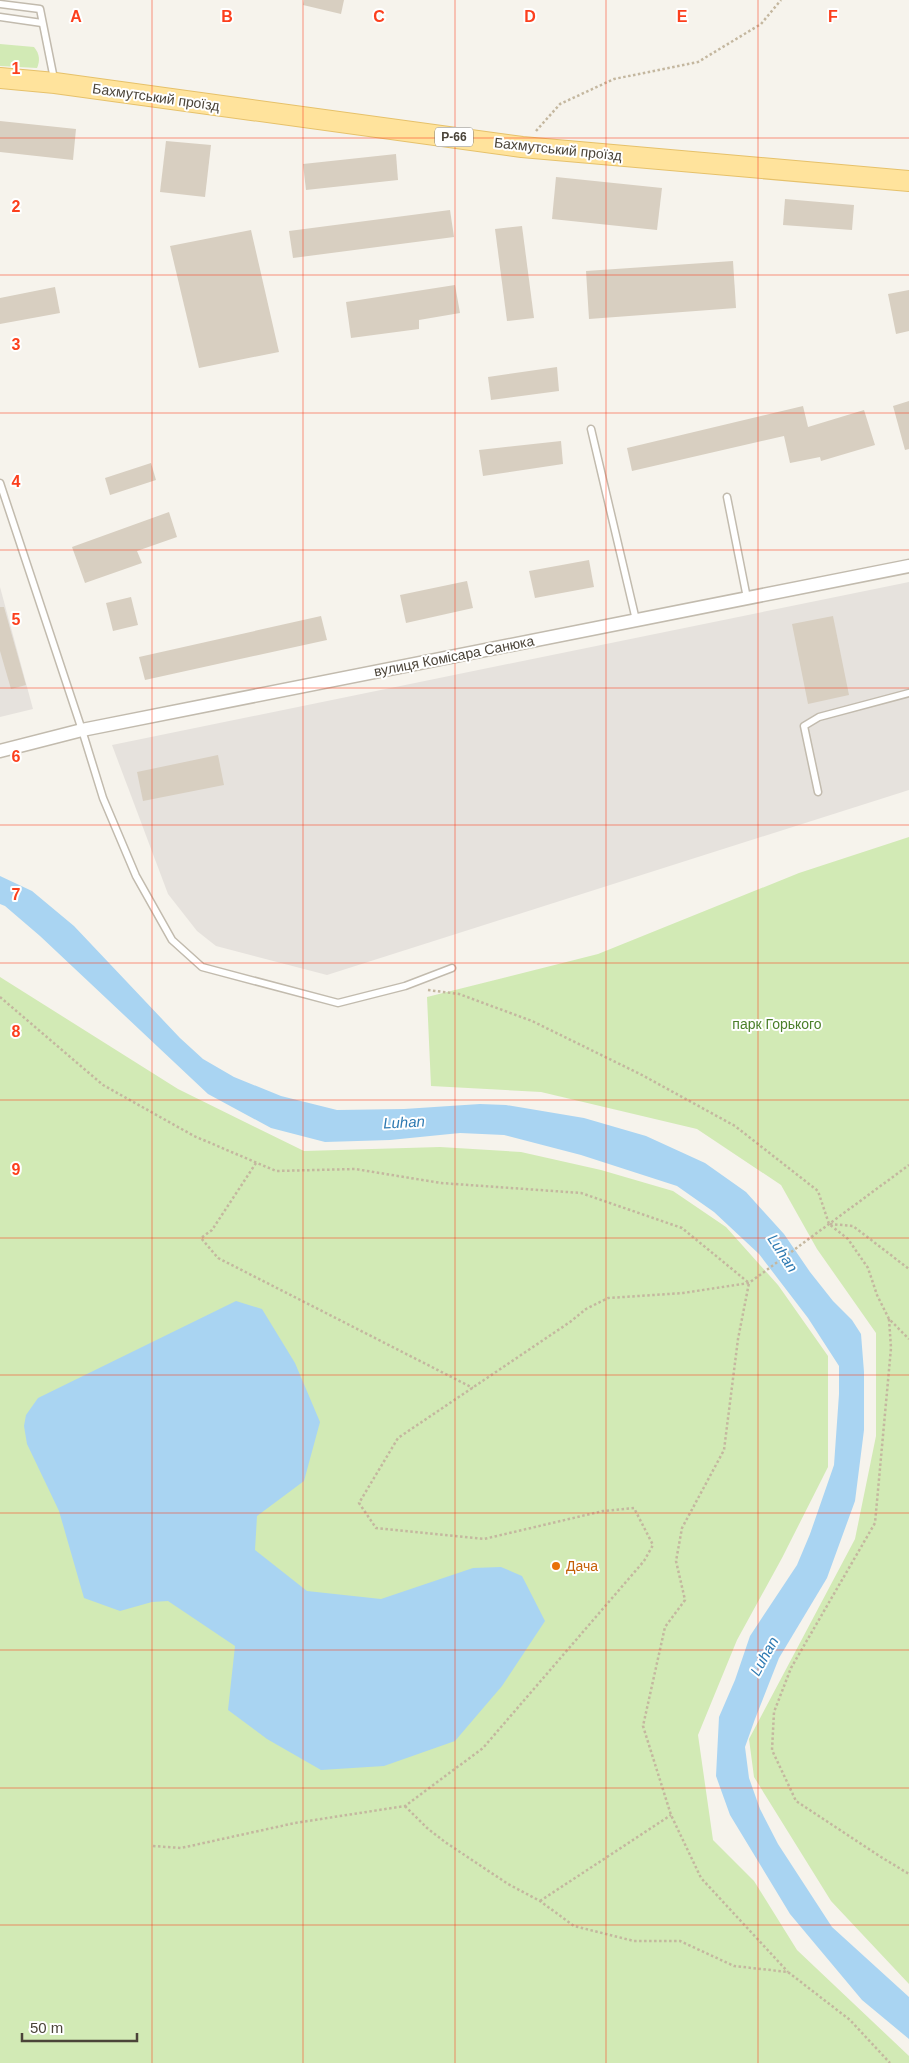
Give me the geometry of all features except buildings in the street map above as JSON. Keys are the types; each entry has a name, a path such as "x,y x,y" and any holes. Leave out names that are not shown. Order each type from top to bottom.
{"main road":[{"name":"Бахмутський проїзд","path":"0,78 55,83 522,147 909,181"}],"street":[{"name":"вулиця Комісара Санюка","path":"0,751 82,730 909,566"}],"lane":[{"path":"0,4 40,9 55,83"},
{"path":"0,17 42,23"},
{"path":"592,429 636,620"},
{"path":"0,483 103,798 136,876 172,940 202,967 338,1003 404,986 452,968"},
{"path":"727,497 746,598"},
{"path":"818,792 804,726 818,717 909,693"}],"path":[{"path":"522,147 560,104 614,79 698,62 761,24 781,0"},
{"path":"404,986 459,994 532,1021 642,1076 735,1126 818,1191 829,1224 848,1239 868,1268 877,1295 889,1319 909,1339"},
{"path":"0,996 103,1085 194,1136 276,1171 355,1169 441,1183 582,1193 682,1228 749,1283"},
{"path":"257,1163 212,1230 201,1238 218,1258 473,1388"},
{"path":"153,1846 181,1848 296,1823 404,1806 483,1748 644,1561 653,1545 634,1508 603,1511 484,1539 376,1528 359,1503 398,1438 586,1309 608,1298 683,1293 749,1283 909,1165"},
{"path":"829,1224 853,1226 909,1269"},
{"path":"749,1283 738,1339 724,1450 682,1528 676,1560 685,1600 665,1627 643,1726 671,1814 701,1878 788,1972 850,2020 890,2063"},
{"path":"889,1319 891,1348 875,1523 792,1668 774,1712 772,1750 796,1801 909,1874"},
{"path":"404,1806 426,1828 445,1842 508,1884 540,1901 574,1926 634,1941 680,1941 734,1966 788,1972"},
{"path":"540,1901 671,1814"}],"shaded area":[{"path":"909,582 909,790 327,975 216,946 197,931 168,894 112,745"},
{"path":"0,587 33,709 0,717"}],"green space":[{"path":"0,44 34,47 39,58 37,68 0,66"},
{"name":"парк Горького","path":"909,837 909,1984 831,1901 754,1777 749,1739 855,1539 876,1436 876,1333 817,1249 781,1185 697,1129 541,1092 431,1086 427,997 598,954 799,873"},
{"path":"0,977 178,1089 304,1151 440,1147 521,1152 601,1170 673,1191 726,1227 778,1285 828,1356 828,1467 782,1558 737,1640 698,1735 713,1840 754,1881 797,1950 909,2056 909,2063 0,2063"}],"water":[{"name":"Luhan","path":"0,876 32,891 74,926 180,1038 203,1059 234,1077 281,1096 337,1110 404,1109 480,1104 506,1105 584,1118 646,1136 705,1163 746,1192 784,1234 833,1301 852,1320 861,1334 864,1372 864,1430 855,1501 827,1578 779,1658 745,1747 749,1778 760,1809 778,1844 832,1927 909,1997 909,2039 862,2000 790,1914 730,1815 716,1776 719,1717 735,1680 750,1636 797,1565 834,1465 839,1366 808,1318 759,1254 714,1212 677,1186 581,1155 504,1135 460,1133 390,1140 325,1142 271,1128 208,1094 40,936 5,906 0,904"},
{"path":"236,1301 262,1309 295,1363 320,1422 304,1481 257,1516 255,1550 307,1591 381,1599 473,1568 501,1567 522,1576 545,1621 502,1686 455,1741 384,1766 321,1770 267,1739 228,1710 235,1646 168,1601 152,1602 120,1611 84,1598 59,1511 27,1444 24,1426 26,1415 38,1398"}],"place":[{"name":"Дача","path":"556,1566"}]}
